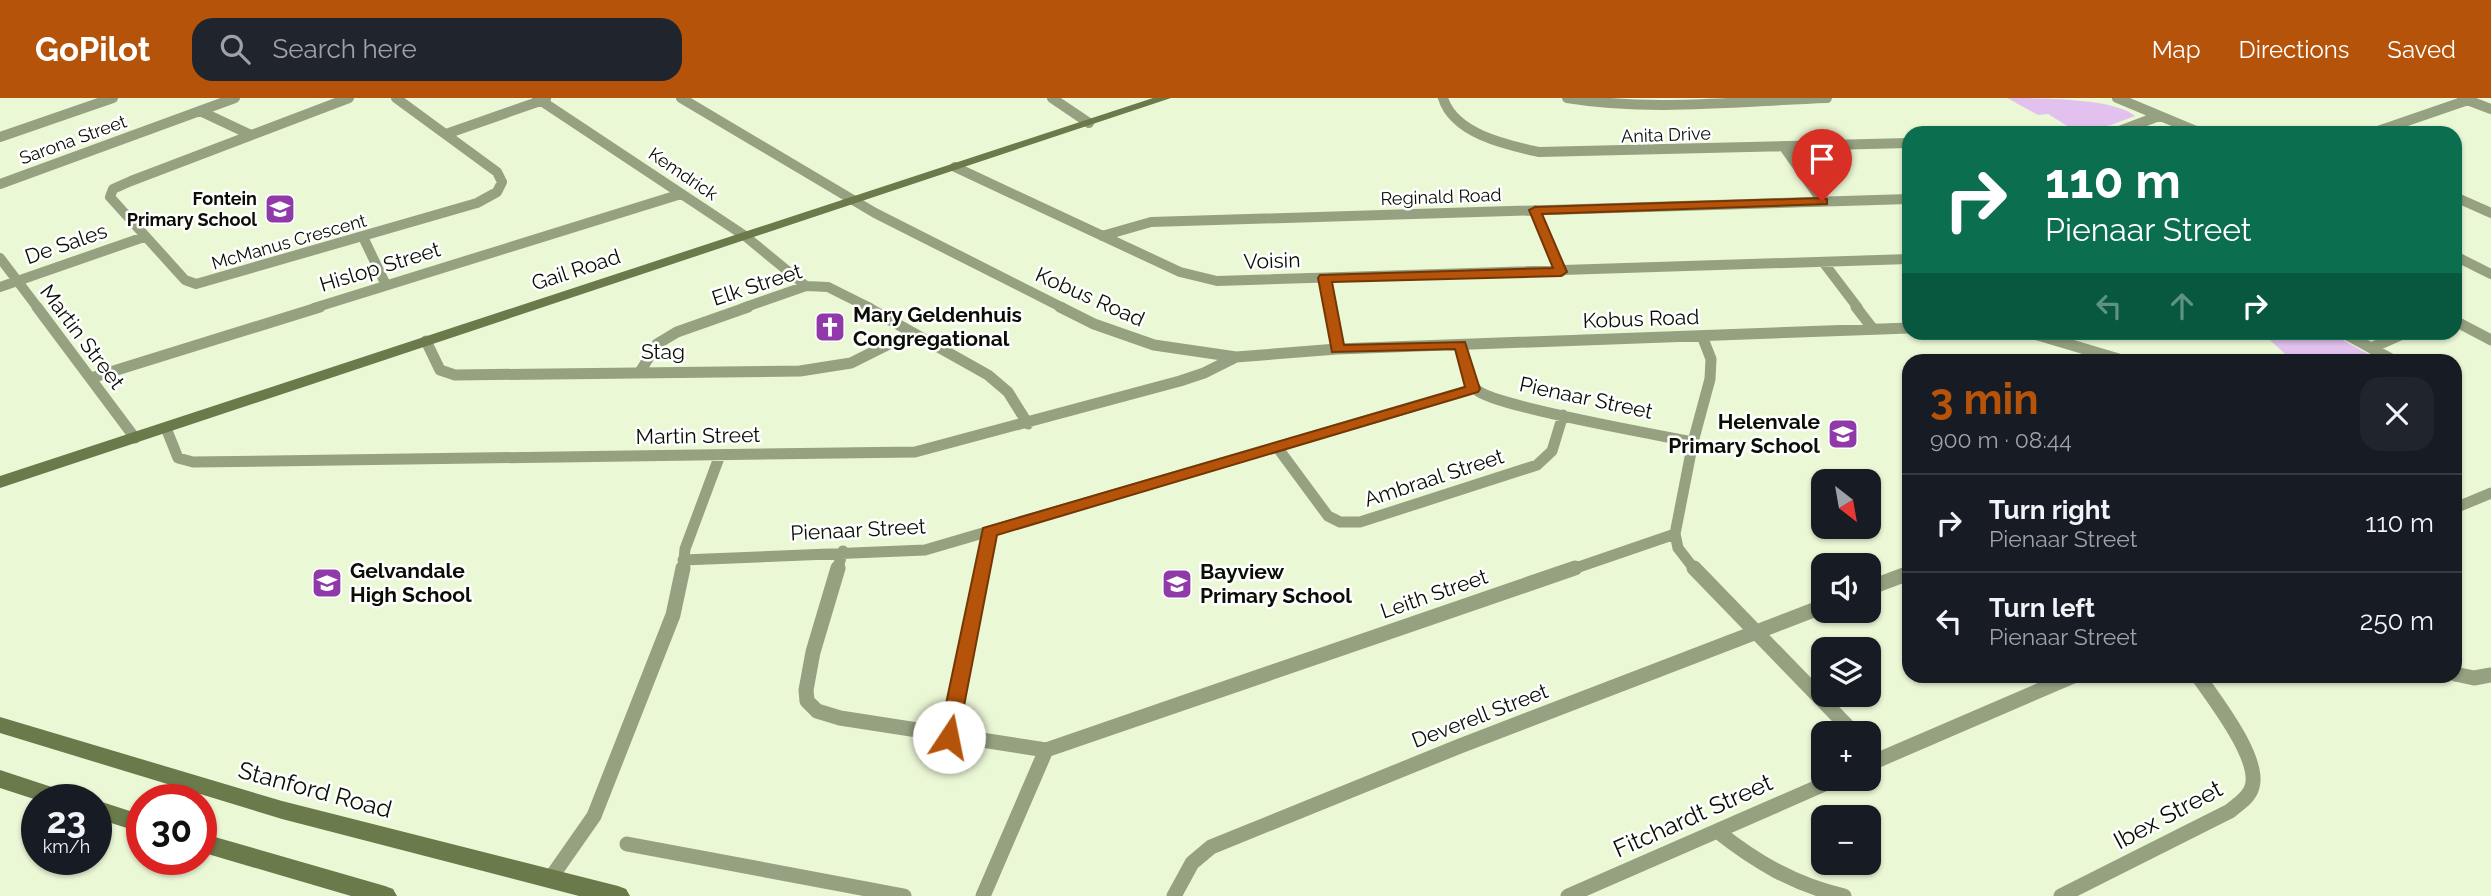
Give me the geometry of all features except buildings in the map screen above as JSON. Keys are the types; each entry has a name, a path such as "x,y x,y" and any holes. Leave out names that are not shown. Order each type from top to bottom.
{"street":[{"path":"0,137 113,98"},
{"name":"Sarona Street","path":"0,184 235,98"},
{"name":"McManus Crescent","path":"349,98 113,189 109,194 111,200 185,280 196,284 477,203 497,192 502,186 502,177 396,98"},
{"name":"Kobus Road","path":"681,98 853,201 1111,331 1154,345 1236,357 1337,349 1902,328"},
{"path":"1052,98 1088,123"},
{"name":"Gail Road","path":"0,482 1165,98"},
{"name":"Anita Drive","path":"1443,98 1446,108 1482,135 1506,145 1539,152 1902,143"},
{"path":"1567,98 1598,103 1827,98"},
{"path":"2117,98 2184,126"},
{"path":"446,134 543,99"},
{"name":"Kemdrick","path":"543,99 746,236 806,286"},
{"path":"2391,126 2465,99 2491,109"},
{"path":"200,111 251,135"},
{"path":"2133,126 2160,116"},
{"path":"1784,147 1822,201"},
{"name":"Voisin","path":"955,167 1198,278 1230,282 1902,259"},
{"name":"Hislop Street","path":"91,378 681,194"},
{"name":"Reginald Road","path":"1102,236 1150,222 1902,199"},
{"path":"2462,200 2491,213"},
{"path":"1535,210 1561,272"},
{"name":"De Sales","path":"0,287 144,237"},
{"path":"363,237 386,285"},
{"name":"Martin Street","path":"0,258 135,438"},
{"path":"2462,260 2491,274"},
{"path":"1823,262 1873,330"},
{"path":"1325,278 1337,349"},
{"name":"Elk Street","path":"640,372 657,344 677,332 806,286 828,287 996,381 1008,392 1028,424"},
{"path":"2462,325 2491,340"},
{"name":"Stag","path":"426,341 437,366 444,372 455,375 820,370 865,357 911,333"},
{"path":"1702,336 1711,359 1710,379 1693,442 1675,534 1678,548 1700,576 1842,721"},
{"path":"2077,340 2108,354"},
{"path":"2356,340 2382,354"},
{"path":"2371,348 2389,340"},
{"path":"1461,345 1473,389"},
{"name":"Martin Street","path":"166,428 178,458 193,462 915,452 1028,424 1194,377 1236,357"},
{"name":"Pienaar Street","path":"683,559 925,550 1473,389 1510,403 1693,442"},
{"name":"Ambraal Street","path":"1277,447 1328,516 1340,522 1360,522 1537,465 1552,451 1563,415"},
{"path":"550,879 594,816 673,615 681,587 683,559 720,455"},
{"path":"2462,505 2491,493"},
{"path":"949,737 989,532"},
{"name":"Leith Street","path":"1046,750 1675,534"},
{"path":"843,551 811,663 806,700 821,714 949,737 1046,750 983,896"},
{"path":"1881,584 1902,576"},
{"name":"Deverell Street","path":"1174,896 1192,863 1211,847 1460,746 1811,611"},
{"path":"2462,675 2474,678 2491,675"},
{"path":"1881,759 2057,683"},
{"name":"Ibex Street","path":"2061,896 2230,811 2251,791 2253,774 2242,745 2202,683"},
{"name":"Stanford Road","path":"0,725 282,810 618,896"},
{"path":"0,779 21,786"},
{"name":"Fitchardt Street","path":"1567,896 1811,790"},
{"path":"1717,831 1782,875 1824,892 1844,896"},
{"path":"627,844 904,896"},
{"path":"217,847 385,896"}],"shaded area":[{"path":"2007,98 2094,102 2125,110 2135,116 2106,126 2067,126 2048,114 2038,115"},
{"path":"2270,340 2343,340 2368,354 2285,354"}],"place":[{"name":"Fontein Primary School","path":"280,209"},
{"name":"Mary Geldenhuis Congregational","path":"830,327"},
{"name":"Helenvale Primary School","path":"1843,434"},
{"name":"Gelvandale High School","path":"327,583"},
{"name":"Bayview Primary School","path":"1177,584"}],"route":[{"path":"949,737 989,532 1109,499 1473,389 1461,345 1337,349 1325,278 1561,272 1535,210 1822,201"}]}
